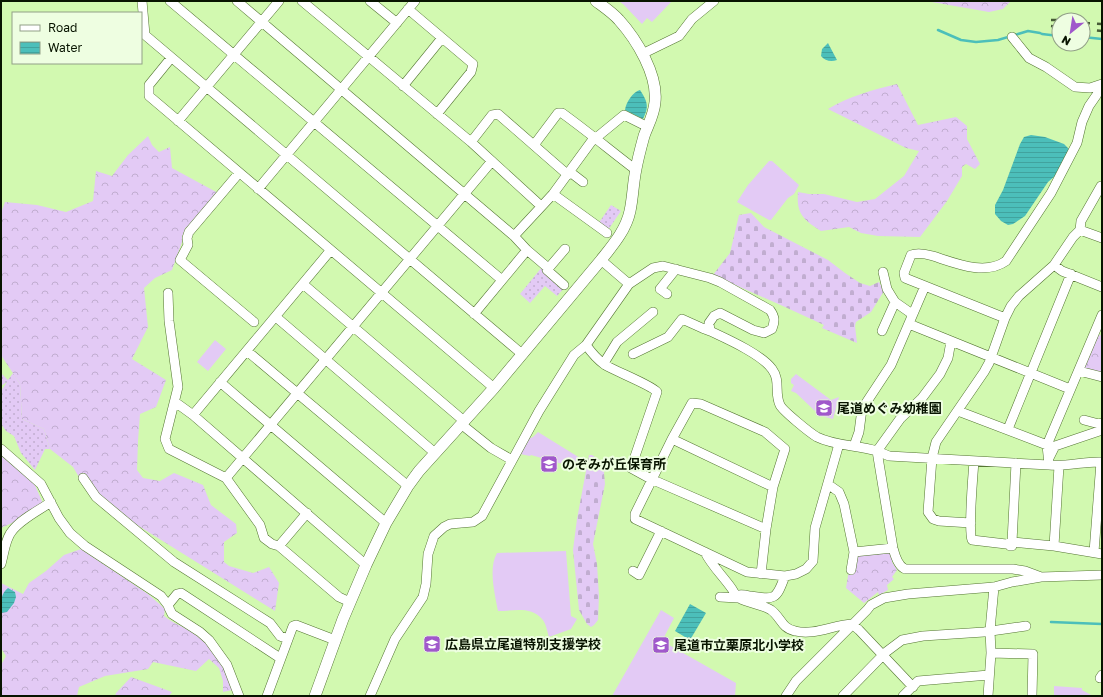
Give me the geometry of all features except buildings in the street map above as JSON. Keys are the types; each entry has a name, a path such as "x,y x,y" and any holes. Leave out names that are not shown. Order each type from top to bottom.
{"street":[{"path":"142,1 145,35 522,354"},
{"path":"170,1 502,280"},
{"path":"237,1 514,236 527,250 547,267 547,270 564,284"},
{"path":"178,121 279,1"},
{"path":"302,1 471,142 541,206"},
{"path":"370,1 397,23"},
{"path":"258,189 415,1"},
{"path":"315,696 335,640 366,565 386,523 408,486 435,453 494,388 601,260 614,244 624,227 630,211 636,170 644,136 651,121 655,102 654,87 648,64 642,54 619,20 596,1"},
{"path":"642,54 679,36 692,19 714,1"},
{"path":"408,9 473,64 471,72 437,114"},
{"path":"1012,37 1029,58 1046,67 1075,87 1090,88 1102,84"},
{"path":"403,86 442,38"},
{"path":"171,58 149,85 149,96 330,251 494,388"},
{"path":"1005,318 905,278 904,274 911,255 915,253 978,268 999,266 1006,261 1051,193 1077,143 1082,122 1089,106 1098,93 1102,91"},
{"path":"534,146 558,113 562,113 592,134 594,138 636,170"},
{"path":"471,142 492,116 498,114 534,146 583,182"},
{"path":"514,236 553,194 594,138 624,115 642,124"},
{"path":"226,478 409,258 492,161"},
{"path":"239,173 189,232 187,238 188,245 180,260 254,322"},
{"path":"971,523 940,521 933,519 928,512 932,458 936,442 984,372 1005,318 1019,296 1054,265 1073,237 1080,230 1081,221 1101,186"},
{"path":"553,194 607,233"},
{"path":"1080,230 1102,238"},
{"path":"547,270 565,249"},
{"path":"474,314 527,250"},
{"path":"193,415 330,251"},
{"path":"601,260 629,284"},
{"path":"1054,265 1102,287"},
{"path":"370,696 395,639 423,597 426,584 428,554 434,536 450,524 473,522 482,516 539,411 574,355 586,345 629,284 653,268 663,266 710,278 723,283 770,310 774,316 775,322 772,329 764,333 753,330 720,313 714,316 709,323 710,331"},
{"path":"667,294 660,289 676,269"},
{"path":"883,272 887,289 895,302 912,314"},
{"path":"1008,430 1032,374 1071,274"},
{"path":"303,284 491,448 512,460"},
{"path":"854,446 859,432 862,409 891,365 925,286"},
{"path":"168,293 169,320 178,387 165,439 169,449 226,478 260,525 264,538 272,544 279,546 339,597 350,602"},
{"path":"882,331 895,302"},
{"path":"604,364 617,342 653,312"},
{"path":"1049,461 1047,445 1070,389 1099,332 1102,315"},
{"path":"276,317 435,453"},
{"path":"633,354 668,337 682,319 729,340 766,362 776,376 780,406 817,437 840,444 877,451 889,456 1016,463 1049,461 1059,466 1093,461 1102,462 1098,553 1054,546 1012,542 1006,544 975,542 971,538 974,461"},
{"path":"909,324 1070,389"},
{"path":"951,341 945,365 934,383 922,398 900,419 877,451 896,559 902,568 905,569 1013,569 1025,571 1041,577"},
{"path":"586,345 604,364 647,385 657,392 631,468 651,479 766,530"},
{"path":"247,351 408,486"},
{"path":"1079,371 1102,377"},
{"path":"220,382 386,523"},
{"path":"175,402 193,415 366,565"},
{"path":"761,574 766,530 774,487 785,449 764,432 701,404 692,403 651,479 634,514 635,519 747,572 761,574 784,576 796,574 806,569 813,562 815,528 840,444"},
{"path":"958,411 1047,445"},
{"path":"1084,420 1099,424 1102,423"},
{"path":"1049,461 1055,446 1102,430"},
{"path":"672,439 774,487"},
{"path":"1,449 42,484 59,518 70,533 85,546 161,596 168,604 172,614 200,632 209,640 227,665 239,696"},
{"path":"987,548 1003,549 1012,546 1016,463"},
{"path":"1054,546 1059,466"},
{"path":"83,478 96,497 174,562 270,622 280,636 288,639"},
{"path":"829,484 840,492 844,504 854,552 851,570"},
{"path":"1,564 8,538 12,530 21,522 51,502"},
{"path":"279,546 307,513"},
{"path":"633,571 639,575 661,532"},
{"path":"854,552 893,548"},
{"path":"705,552 737,597"},
{"path":"786,696 796,681 871,605 884,598 908,594 994,587 1041,577 1102,575"},
{"path":"737,597 739,594 770,598 776,596 784,576"},
{"path":"988,696 991,653 990,630 994,587"},
{"path":"168,604 177,594 181,593 280,658"},
{"path":"720,596 737,597 770,609 777,615 782,625 794,631 807,633 852,624 913,687"},
{"path":"267,696 291,630 296,625 335,640"},
{"path":"843,696 883,655 902,640 1026,626"},
{"path":"991,653 1033,654 1032,696"},
{"path":"903,696 918,681 989,675"}],"green space":[{"path":"619,1 672,1 652,22 647,18 642,24"},
{"path":"926,1 1011,1 1003,9 989,12"},
{"path":"897,84 918,125 956,117 967,126 967,139 980,164 975,169 966,164 962,167 962,176 947,201 920,237 878,236 861,233 849,227 821,231 802,216 798,206 798,192 824,194 857,202 875,199 904,176 919,151 906,148 828,109 853,97"},
{"path":"148,136 152,145 159,152 170,147 172,168 218,193 188,228 186,227 172,270 155,278 144,288 148,327 132,359 166,380 156,407 140,414 137,470 143,478 160,481 174,473 203,485 211,505 236,524 237,533 224,542 224,562 229,566 253,573 269,567 279,583 275,611 121,515 82,482 73,467 50,449 44,429 22,419 20,384 1,355 1,213 5,202 37,205 66,212 93,201 96,171 112,176 128,155"},
{"path":"769,161 772,161 799,185 794,194 788,198 771,220 737,202 748,185"},
{"path":"611,205 621,211 608,230 598,224"},
{"path":"751,213 764,227 828,260 860,283 870,286 879,282 884,291 871,312 856,322 857,343 822,328 824,325 713,275 730,253 739,215"},
{"path":"542,267 565,287 557,296 545,286 530,303 520,294"},
{"path":"1097,336 1102,336 1102,373 1083,371"},
{"path":"215,340 226,349 208,371 197,362"},
{"path":"1,373 8,380 13,373 20,384 22,419 44,429 50,449 45,449 35,470 21,453 14,436 6,431 1,424 1,391 7,382 1,386"},
{"path":"796,374 831,400 839,397 833,419 825,417 828,414 820,406 815,411 796,393 791,391 794,385 791,383 791,379"},
{"path":"538,432 580,458 578,462 573,467 531,455 520,454 528,439 533,437"},
{"path":"1,451 34,483 45,508 1,528"},
{"path":"589,455 592,455 606,464 604,473 605,484 593,544 597,564 599,596 598,620 591,627 587,624 579,610 573,550 577,519"},
{"path":"81,549 148,594 165,609 164,616 205,642 221,663 232,690 223,692 223,681 219,668 209,659 196,671 153,662 148,669 105,676 79,687 77,696 1,696 1,665 6,656 1,648 1,583 23,594 29,583 46,571 64,555"},
{"path":"566,551 571,616 577,619 571,629 549,637 543,621 533,612 522,610 498,611 493,574 494,559 497,553"},
{"path":"889,551 892,553 892,562 897,570 892,577 894,579 887,585 888,590 879,595 878,592 864,603 846,588 849,570 857,556"},
{"path":"661,610 674,618 662,641 736,683 735,696 612,696"},
{"path":"131,677 172,692 169,696 115,696"},
{"path":"1054,686 1082,688 1082,690 1093,696 1054,696"}],"water":[{"path":"828,43 837,60 828,61 821,56 822,49"},
{"path":"640,90 647,104 643,119 625,110 630,98"},
{"path":"1031,135 1045,137 1064,144 1069,149 1055,176 1048,182 1025,216 1013,224 1008,225 1001,221 995,214 995,205 1003,190 1020,144 1024,137"},
{"path":"8,588 15,592 16,597 14,603 7,612 1,613 2,596"},
{"path":"690,604 706,613 690,640 675,631"}],"waterway":[{"path":"938,30 961,40 976,42 998,40 1028,31 1051,35"},
{"path":"1091,38 1102,39"},
{"path":"1051,622 1102,624"}],"railway":[{"path":"1091,23 1102,24"},
{"path":"1091,30 1102,31"}],"place":[{"name":"尾道めぐみ幼稚園","path":"824,408"},
{"name":"のぞみが丘保育所","path":"549,464"},
{"name":"広島県立尾道特別支援学校","path":"432,644"},
{"name":"尾道市立栗原北小学校","path":"661,645"}]}
